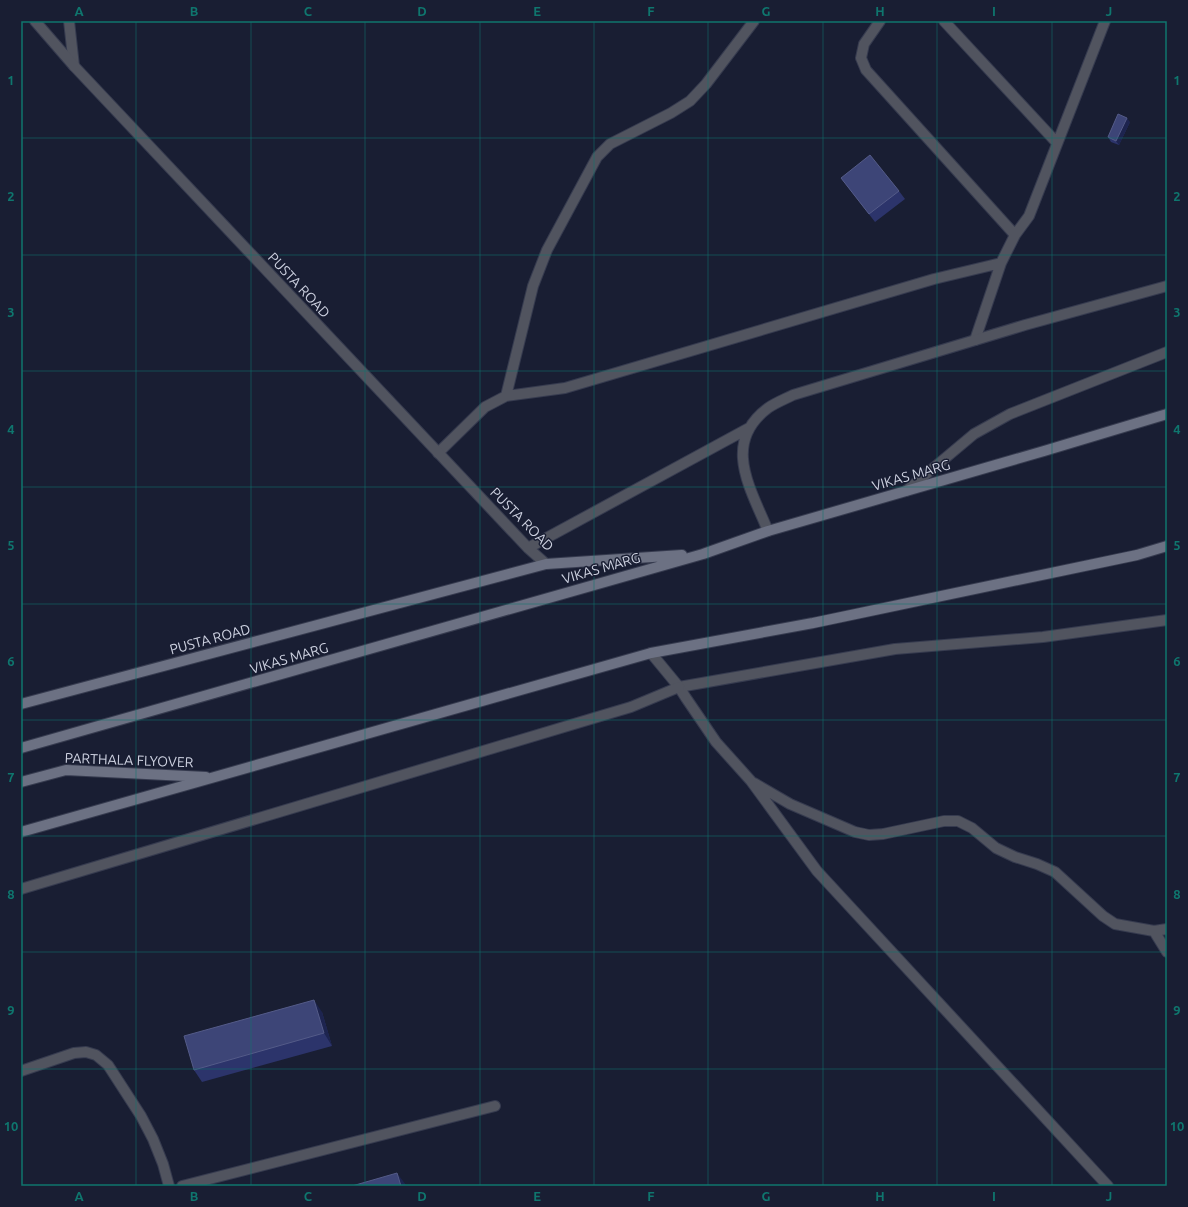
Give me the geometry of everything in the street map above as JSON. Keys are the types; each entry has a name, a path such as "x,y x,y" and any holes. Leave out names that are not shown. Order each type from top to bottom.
{"main road":[{"name":"VIKAS MARG","path":"40,743 703,554 768,531 1167,414"},
{"path":"21,832 651,652 813,623 1136,555 1167,546"},
{"name":"PUSTA ROAD","path":"21,704 546,564 703,554"},
{"path":"21,741 40,743"},
{"path":"21,748 40,743"},
{"name":"PARTHALA FLYOVER","path":"21,782 66,770 214,777"}],"street":[{"path":"69,21 74,66"},
{"path":"506,396 533,286 547,250 562,219 597,157 610,144 671,113 690,101 706,84 754,21"},
{"path":"880,21 864,44 861,58 866,70 1015,235"},
{"path":"944,21 1057,144"},
{"path":"975,340 1001,263 1015,235 1029,216 1105,21"},
{"name":"PUSTA ROAD","path":"37,22 74,66 528,548 546,564"},
{"path":"438,453 485,407 506,396 565,388 934,279 1001,263"},
{"path":"528,548 749,428 768,408 793,395 975,340 1167,286"},
{"path":"906,490 974,434 1004,418 1167,352"},
{"path":"749,428 742,450 745,476 768,531"},
{"path":"21,888 632,707 680,687 895,649 1043,637 1167,620"},
{"path":"651,652 680,687 716,742 751,781 817,871 1108,1186"},
{"path":"751,781 790,804 855,832 870,835 883,834 944,821 958,822 972,828 996,848 1055,872 1103,916 1115,924 1154,931 1167,929"},
{"path":"1154,931 1167,952"},
{"path":"21,1071 74,1053 86,1052 96,1055 108,1066 141,1116 154,1139 169,1186"},
{"path":"182,1186 495,1106"},
{"path":"1074,1148 1117,1186"}],"building":[{"path":"1118,114 1127,118 1116,141 1108,137"},
{"path":"870,155 899,191 869,214 841,178"},
{"path":"314,1000 324,1033 194,1070 184,1036"},
{"path":"397,1173 401,1186 352,1186"}]}
